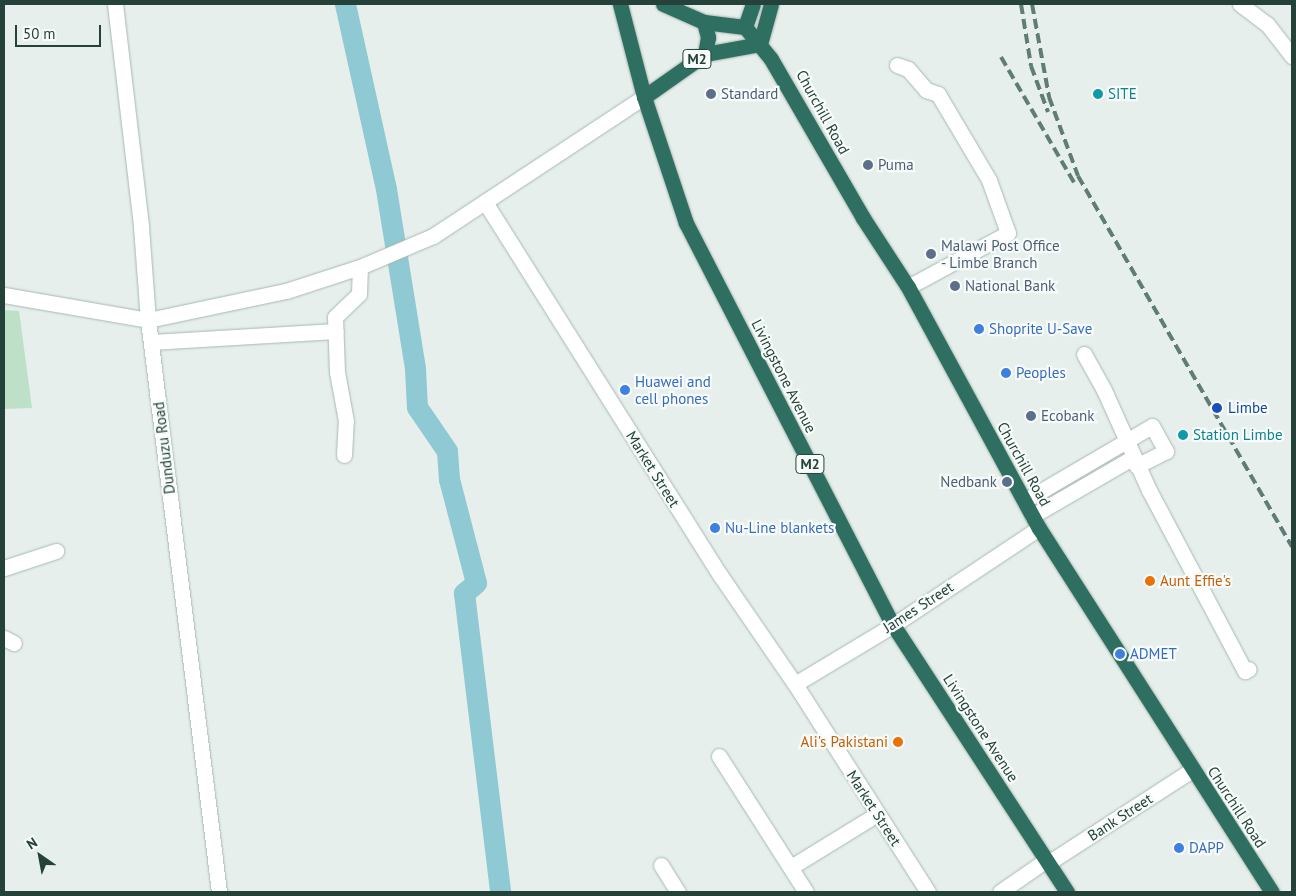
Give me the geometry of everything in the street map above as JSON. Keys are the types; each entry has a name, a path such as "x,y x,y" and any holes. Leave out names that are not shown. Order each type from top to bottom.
{"highway":[{"path":"663,4 704,22 745,27 753,4"},
{"path":"760,44 771,4"},
{"name":"Livingstone Avenue","path":"625,7 644,97 686,223 892,625 1067,892"},
{"path":"704,22 708,37 705,54"},
{"name":"Churchill Road","path":"745,27 760,44 781,75 863,218 908,287 1035,522 1192,770 1272,892"},
{"name":"M2","path":"644,97 705,54 760,44"}],"street":[{"name":"Dunduzu Road","path":"115,4 141,227 148,320 219,892"},
{"path":"1240,4 1267,24 1292,56"},
{"path":"897,65 908,69 926,90 938,94 989,180 1008,233 908,287"},
{"path":"4,295 148,320 286,291 360,267 433,236 644,97"},
{"name":"Market Street","path":"486,202 720,575 795,684 928,892"},
{"path":"344,455 346,422 337,372 335,317 359,294 360,267"},
{"path":"151,342 336,331"},
{"path":"1084,354 1104,390 1134,462 1245,672 1249,669"},
{"name":"James Street","path":"795,684 892,625 1087,484 1134,462 1166,451 1152,426 1125,440"},
{"path":"1024,501 1125,440"},
{"path":"1078,468 1087,484"},
{"path":"4,568 56,551"},
{"path":"719,756 806,892"},
{"name":"Bank Street","path":"1000,892 1192,770"},
{"path":"791,867 878,814"},
{"path":"661,865 678,892"}],"green space":[{"path":"4,310 19,311 32,408 4,409"}],"waterway":[{"path":"345,4 386,189 415,369 417,407 447,451 449,479 476,583 464,593 500,892"}],"railway":[{"path":"1021,4 1031,66 1048,112"},
{"path":"1032,4 1049,97 1078,176 1292,547"},
{"path":"1001,57 1075,184"}],"place":[{"name":"Standard","path":"711,94"},
{"name":"SITE","path":"1098,94"},
{"name":"Puma","path":"868,165"},
{"name":"Malawi Post Office - Limbe Branch","path":"931,254"},
{"name":"National Bank","path":"955,286"},
{"name":"Shoprite U-Save","path":"979,329"},
{"name":"Peoples","path":"1006,373"},
{"name":"Huawei and cell phones","path":"625,390"},
{"name":"Limbe","path":"1217,408"},
{"name":"Ecobank","path":"1031,416"},
{"name":"Station Limbe","path":"1183,435"},
{"name":"Nedbank","path":"1007,482"},
{"name":"Nu-Line blankets","path":"715,528"},
{"name":"Aunt Effie's","path":"1150,581"},
{"name":"ADMET","path":"1120,654"},
{"name":"Ali's Pakistani","path":"898,742"},
{"name":"DAPP","path":"1179,848"}]}
